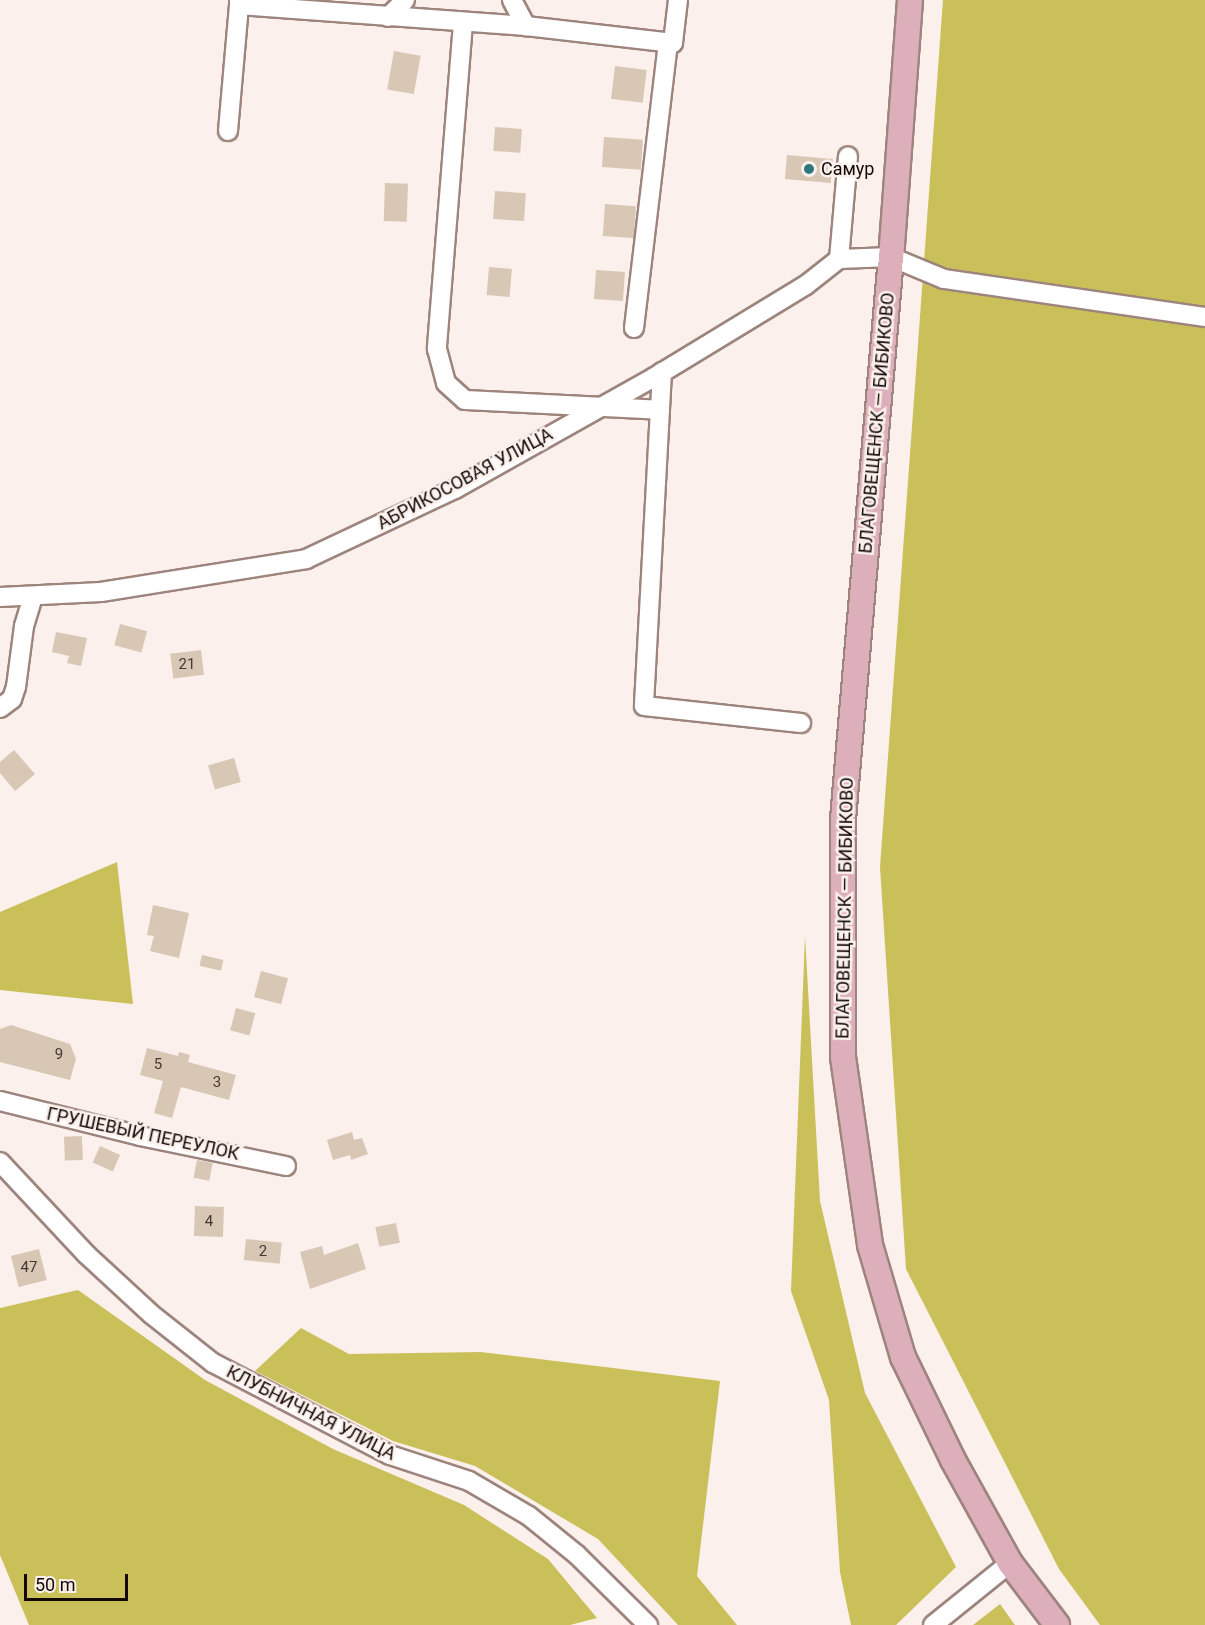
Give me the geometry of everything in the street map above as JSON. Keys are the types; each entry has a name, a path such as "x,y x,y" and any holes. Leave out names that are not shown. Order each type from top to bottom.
{"main road":[{"name":"БЛАГОВЕЩЕНСК — БИБИКОВО","path":"910,0 891,257 843,819 843,1057 870,1245 903,1357 953,1460 1010,1563 1057,1625"}],"street":[{"path":"388,17 405,0"},
{"path":"512,0 526,26"},
{"path":"228,131 239,2 388,17 526,26 673,43 678,0"},
{"path":"463,23 437,349 446,383 465,400 598,409 660,410"},
{"path":"634,328 668,43"},
{"path":"848,156 839,259 891,257 945,279 1205,317"},
{"name":"АБРИКОСОВАЯ УЛИЦА","path":"0,597 102,592 306,559 455,489 598,409 806,285 839,259"},
{"path":"662,372 644,706 801,723"},
{"path":"0,708 12,699 16,687 24,626 33,597"},
{"name":"ГРУШЕВЫЙ ПЕРЕУЛОК","path":"0,1101 140,1136 286,1166"},
{"name":"КЛУБНИЧНАЯ УЛИЦА","path":"0,1162 86,1254 151,1314 213,1364 390,1455 469,1481 529,1516 577,1556 642,1624"},
{"path":"933,1625 1010,1563"}],"shaded area":[{"path":"943,0 1205,0 1205,1625 1100,1625 1059,1569 906,1269 880,867"},
{"path":"117,862 133,1004 0,990 0,912"},
{"path":"805,936 820,1201 865,1393 956,1567 896,1625 851,1625 840,1572 829,1400 791,1291"},
{"path":"78,1290 205,1380 333,1449 464,1505 548,1559 597,1618 570,1625 29,1625 0,1555 0,1308"},
{"path":"301,1328 349,1354 481,1352 720,1381 697,1576 737,1625 678,1625 598,1539 475,1466 393,1441 255,1371"},
{"path":"1000,1604 1015,1625 973,1625"}],"building":[{"path":"394,51 421,56 414,94 387,89"},
{"path":"615,66 647,70 643,103 611,99"},
{"path":"495,127 522,129 520,153 493,151"},
{"path":"604,137 643,140 641,170 602,167"},
{"name":"Самур","path":"787,155 833,159 831,183 785,179"},
{"path":"385,183 408,184 407,222 384,221"},
{"path":"495,191 526,193 524,221 493,219"},
{"path":"605,204 636,206 634,238 603,236"},
{"path":"489,267 512,269 509,297 487,295"},
{"path":"596,270 625,272 623,301 594,299"},
{"path":"120,624 147,631 141,652 114,645"},
{"path":"56,632 87,638 81,666 67,663 69,656 52,652"},
{"path":"201,650 204,675 173,679 170,654"},
{"path":"14,750 35,774 15,791 0,773 0,762"},
{"path":"234,758 241,782 215,789 208,765"},
{"path":"153,905 189,913 179,958 150,951 154,936 147,935"},
{"path":"202,955 223,960 221,971 200,966"},
{"path":"261,971 288,978 281,1004 254,997"},
{"path":"236,1008 255,1013 249,1035 230,1030"},
{"path":"11,1025 70,1044 76,1059 70,1080 0,1062 0,1029"},
{"path":"147,1048 178,1056 179,1052 190,1055 188,1062 236,1075 229,1100 181,1087 172,1118 154,1113 163,1081 140,1075"},
{"path":"352,1132 354,1140 362,1138 368,1154 351,1160 350,1155 333,1160 327,1140"},
{"path":"82,1136 83,1160 65,1161 64,1137"},
{"path":"100,1146 120,1155 113,1171 93,1162"},
{"path":"197,1160 213,1163 209,1181 194,1178"},
{"path":"195,1206 224,1207 223,1237 194,1236"},
{"path":"396,1223 400,1243 379,1247 375,1227"},
{"path":"246,1239 282,1243 280,1264 244,1260"},
{"path":"358,1243 366,1269 310,1289 300,1252 322,1246 324,1255"},
{"path":"39,1249 47,1280 19,1287 11,1256"}],"place":[{"name":"Самур","path":"809,169"}]}
